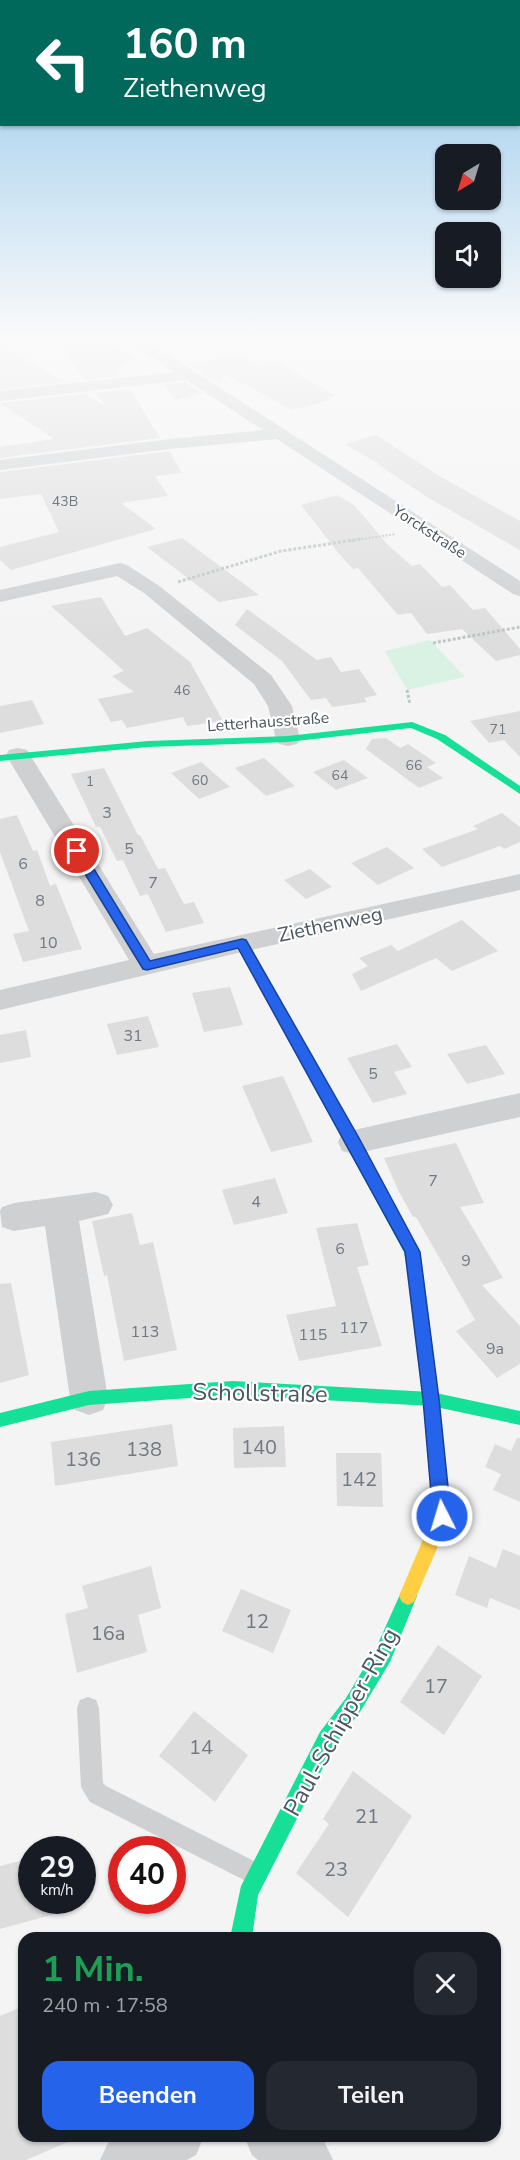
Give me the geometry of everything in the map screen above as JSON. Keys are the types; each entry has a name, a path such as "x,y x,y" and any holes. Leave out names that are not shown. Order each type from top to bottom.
{"street":[{"path":"0,465 170,444 259,436"},
{"name":"Yorckstraße","path":"282,436 520,590"},
{"path":"0,596 120,569 151,590 263,680 280,706 288,739"},
{"name":"Letterhausstraße","path":"9,757 148,744 288,739 412,725 441,736 520,791"},
{"path":"9,757 147,966"},
{"name":"Ziethenweg","path":"0,1000 242,943 520,882"},
{"name":"Paul-Schipper-Ring","path":"242,943 354,1142 412,1252 431,1399 442,1516 383,1656 353,1705 327,1739 248,1893 242,1932"},
{"path":"354,1142 520,1105"},
{"path":"14,1217 96,1205"},
{"path":"60,1210 89,1398"},
{"name":"Schollstraße","path":"0,1420 89,1398 233,1388 431,1399"},
{"path":"431,1399 520,1418"},
{"path":"128,2160 165,2142"},
{"path":"280,2142 305,2160"}],"lane":[{"path":"88,1708 92,1787 98,1794 257,1875"}],"path":[{"path":"151,590 280,551 428,530"},
{"path":"433,643 520,627"}],"green space":[{"path":"430,640 465,677 407,690 385,651"}],"building":[{"path":"49,436 159,436 160,438 0,458 0,447 54,439"},
{"path":"377,436 441,477 520,521 520,550 427,497 379,465 381,465 345,444"},
{"path":"169,451 182,473 155,476 168,496 121,503 156,529 11,570 0,560 0,547 59,532 41,494 0,499 0,472"},
{"path":"337,495 354,505 388,545 412,566 420,564 442,587 450,585 473,610 485,608 520,649 520,655 496,661 462,629 427,634 411,613 398,615 358,568 353,569 340,555 301,505"},
{"path":"182,538 259,595 219,602 147,547"},
{"path":"101,597 125,636 147,628 190,662 223,721 187,726 183,717 127,728 122,720 111,722 98,699 134,692 112,676 124,671 51,606"},
{"path":"247,609 317,660 331,657 341,672 359,669 377,695 364,698 367,702 332,707 326,698 311,700 282,661 235,625"},
{"path":"32,700 44,724 0,733 0,706"},
{"path":"520,711 520,757 504,740 489,743 470,721"},
{"path":"386,738 400,748 408,744 436,763 427,767 443,778 419,788 366,749 372,739"},
{"path":"264,758 295,786 266,796 235,768"},
{"path":"344,760 368,778 336,790 313,772"},
{"path":"201,762 230,787 199,799 171,773"},
{"path":"104,768 158,869 165,868 184,904 194,902 204,923 166,932 148,894 140,896 123,860 117,861 100,827 96,827 71,774"},
{"path":"502,813 520,827 520,842 504,849 500,846 442,867 422,849 478,829 473,826"},
{"path":"17,815 33,851 37,850 50,886 56,884 82,949 23,962 13,934 29,931 0,852 0,819"},
{"path":"387,847 414,868 378,885 351,863"},
{"path":"310,869 332,887 306,899 284,880"},
{"path":"462,920 498,951 452,971 436,958 361,991 352,974 368,966 359,958 391,945 398,951"},
{"path":"230,987 243,1025 204,1032 192,993"},
{"path":"148,1016 159,1047 117,1055 107,1024"},
{"path":"26,1030 31,1057 0,1063 0,1035"},
{"path":"397,1044 412,1067 394,1072 407,1094 373,1103 347,1058"},
{"path":"486,1045 505,1074 467,1084 447,1054"},
{"path":"283,1076 313,1142 271,1152 242,1086"},
{"path":"456,1143 484,1203 460,1207 503,1278 482,1285 520,1326 520,1364 497,1378 456,1331 475,1320 416,1217 413,1217 384,1158"},
{"path":"275,1178 288,1213 234,1225 222,1190"},
{"path":"132,1213 140,1245 153,1242 177,1350 124,1361 107,1275 104,1276 92,1221"},
{"path":"357,1223 369,1265 357,1267 382,1346 299,1361 286,1315 336,1306 316,1228"},
{"path":"11,1283 29,1375 0,1383 0,1284"},
{"path":"172,1424 178,1466 55,1486 51,1442"},
{"path":"284,1426 286,1467 234,1468 233,1428"},
{"path":"517,1438 520,1438 520,1502 493,1490 501,1474 485,1467 495,1444 511,1451"},
{"path":"336,1453 381,1453 383,1507 337,1506"},
{"path":"503,1549 520,1556 520,1610 490,1598 487,1608 455,1595 469,1556 496,1568"},
{"path":"151,1566 161,1608 138,1615 147,1652 77,1673 65,1614 88,1608 82,1586"},
{"path":"241,1589 291,1610 273,1653 222,1631"},
{"path":"438,1645 482,1676 444,1735 400,1702"},
{"path":"194,1711 248,1755 215,1802 159,1756"},
{"path":"353,1771 412,1816 348,1917 296,1873 329,1824 323,1819"},
{"path":"18,1862 18,1914 55,1914 0,1929 0,1866"},
{"path":"18,2008 18,2142 68,2142 26,2160 0,2160 0,2016"}],"traffic: fast":[{"path":"0,758 148,744 288,739 412,725 441,737 520,791"},
{"path":"242,943 412,1252 417,1289"},
{"path":"0,1420 89,1398 233,1388 431,1399 520,1418"},
{"path":"242,1932 248,1893 327,1739 353,1705 383,1655 408,1596"}],"traffic: slow":[{"path":"408,1596 442,1516 431,1399 417,1289"}],"route":[{"path":"77,851 147,966 242,943 354,1142 412,1252 431,1399 442,1516"}]}
